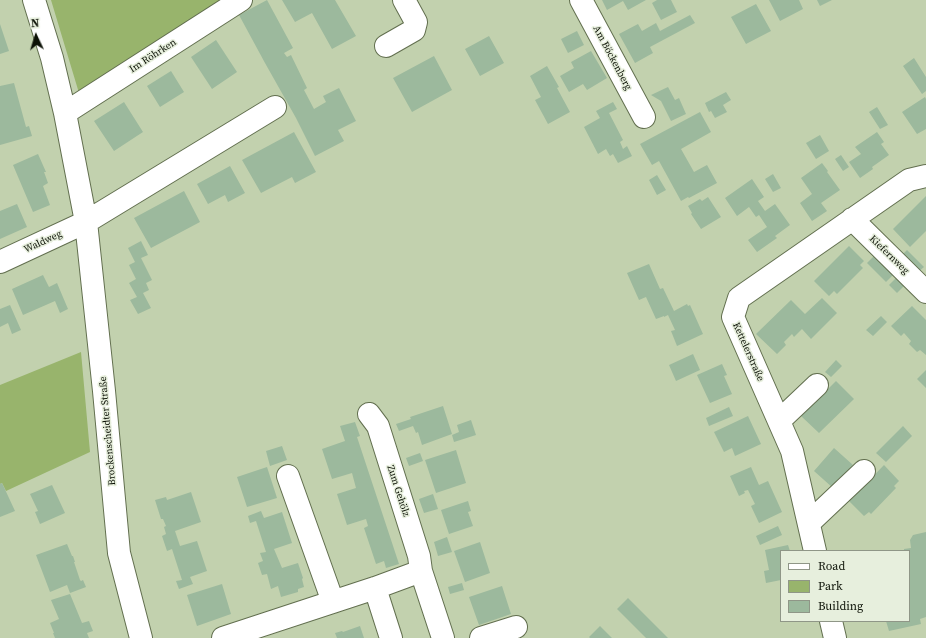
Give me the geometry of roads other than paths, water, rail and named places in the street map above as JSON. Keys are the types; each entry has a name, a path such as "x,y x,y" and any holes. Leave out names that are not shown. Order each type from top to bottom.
{"street":[{"name":"Brockenscheidter Straße","path":"34,0 52,58 66,112 86,222 119,553 141,638"},
{"name":"Im Röhrken","path":"66,112 240,0"},
{"path":"386,46 414,30 416,22 404,0"},
{"name":"Am Böckenberg","path":"581,0 644,116"},
{"path":"86,222 275,107"},
{"name":"Kettelerstraße","path":"815,550 792,451 733,317 739,298 909,180 926,176"},
{"name":"Kiefernweg","path":"852,219 926,292"},
{"name":"Waldweg","path":"0,262 86,222"},
{"path":"779,421 817,385"},
{"name":"Zum Gehölz","path":"369,414 378,426 419,556 421,571 443,638"},
{"path":"809,523 864,471"},
{"path":"288,476 333,602"},
{"path":"223,638 375,588 421,571"},
{"path":"375,588 391,638"},
{"path":"831,622 835,638"},
{"path":"482,638 516,626"}]}
